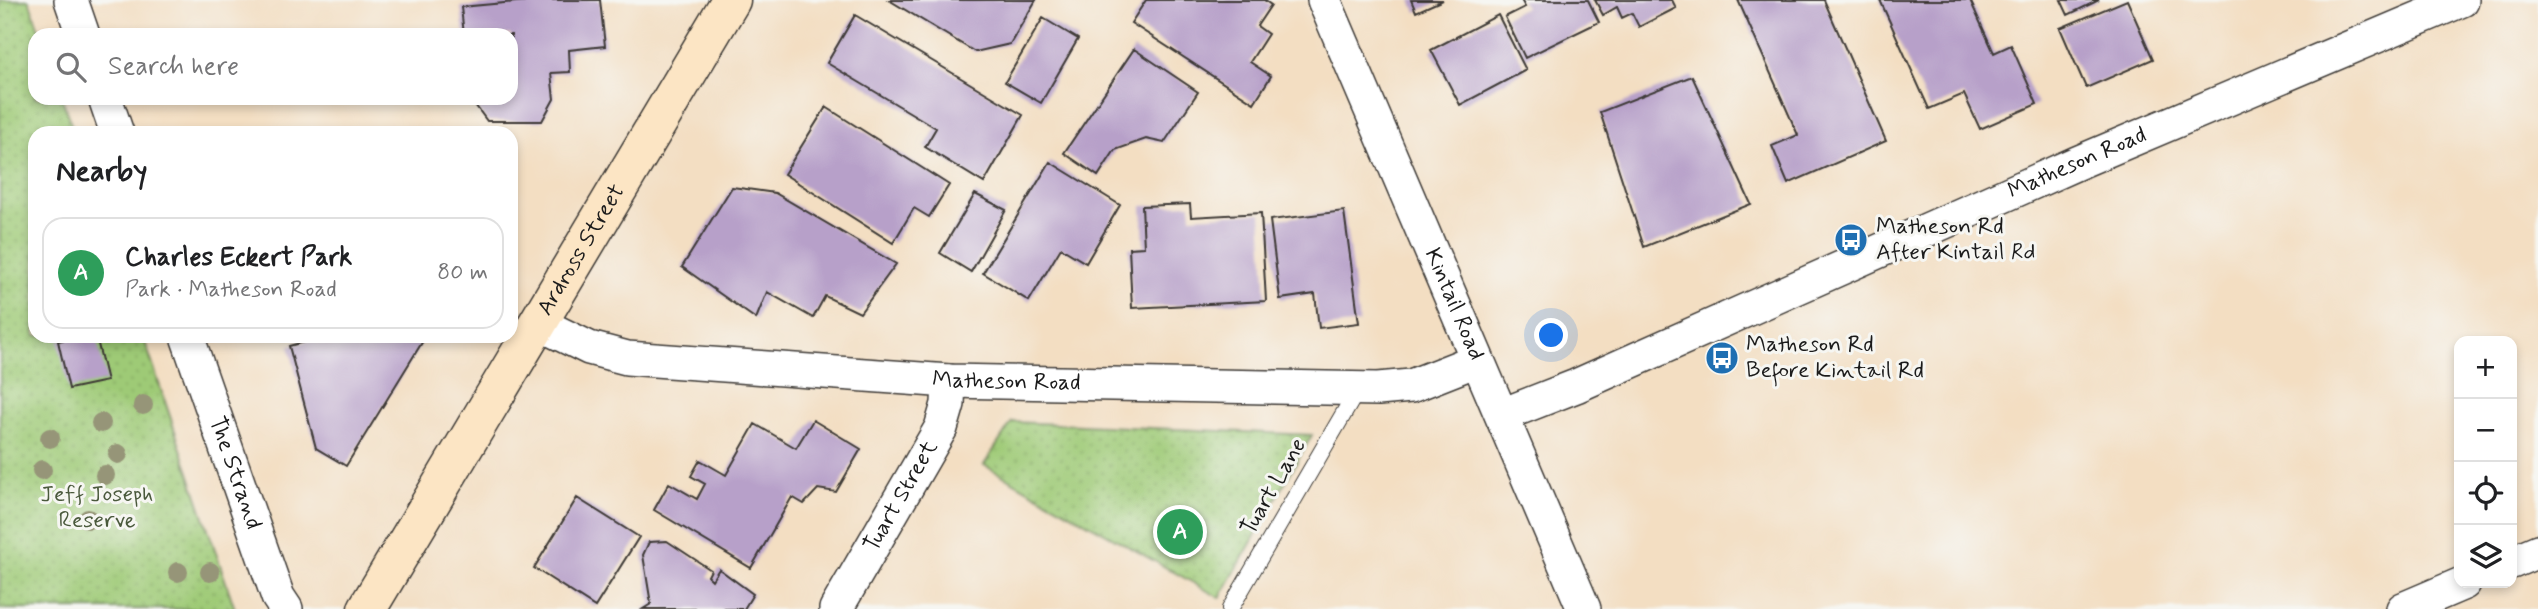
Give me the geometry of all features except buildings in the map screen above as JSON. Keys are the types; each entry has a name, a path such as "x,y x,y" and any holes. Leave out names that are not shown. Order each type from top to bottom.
{"street":[{"path":"71,0 81,28"},
{"name":"Ardross Street","path":"367,609 540,324 731,0"},
{"name":"Kintail Road","path":"1324,0 1584,609"},
{"name":"Matheson Road","path":"1502,415 1576,386 2077,163 2462,0"},
{"path":"107,105 115,126"},
{"name":"Matheson Road","path":"540,324 589,348 627,358 949,381 1358,389 1410,386 1478,360"},
{"name":"The Strand","path":"189,343 245,507 278,597 286,609"},
{"name":"Tuart Street","path":"836,609 941,428 948,404 949,381"},
{"path":"2517,560 2538,551"},
{"path":"2403,609 2454,587"}],"lane":[{"name":"Tuart Lane","path":"1230,609 1358,389"}],"green space":[{"name":"Jeff Joseph Reserve","path":"0,0 29,0 39,28 28,28 28,105 64,105 72,126 28,126 28,343 145,343 235,609 0,609"},
{"path":"1012,422 1312,435 1220,598 984,465"}],"place":[{"name":"Matheson Rd After Kintail Rd","path":"1851,240"},
{"name":"Matheson Rd Before Kintail Rd","path":"1722,358"},
{"name":"Charles Eckert Park","path":"1180,532"}]}
